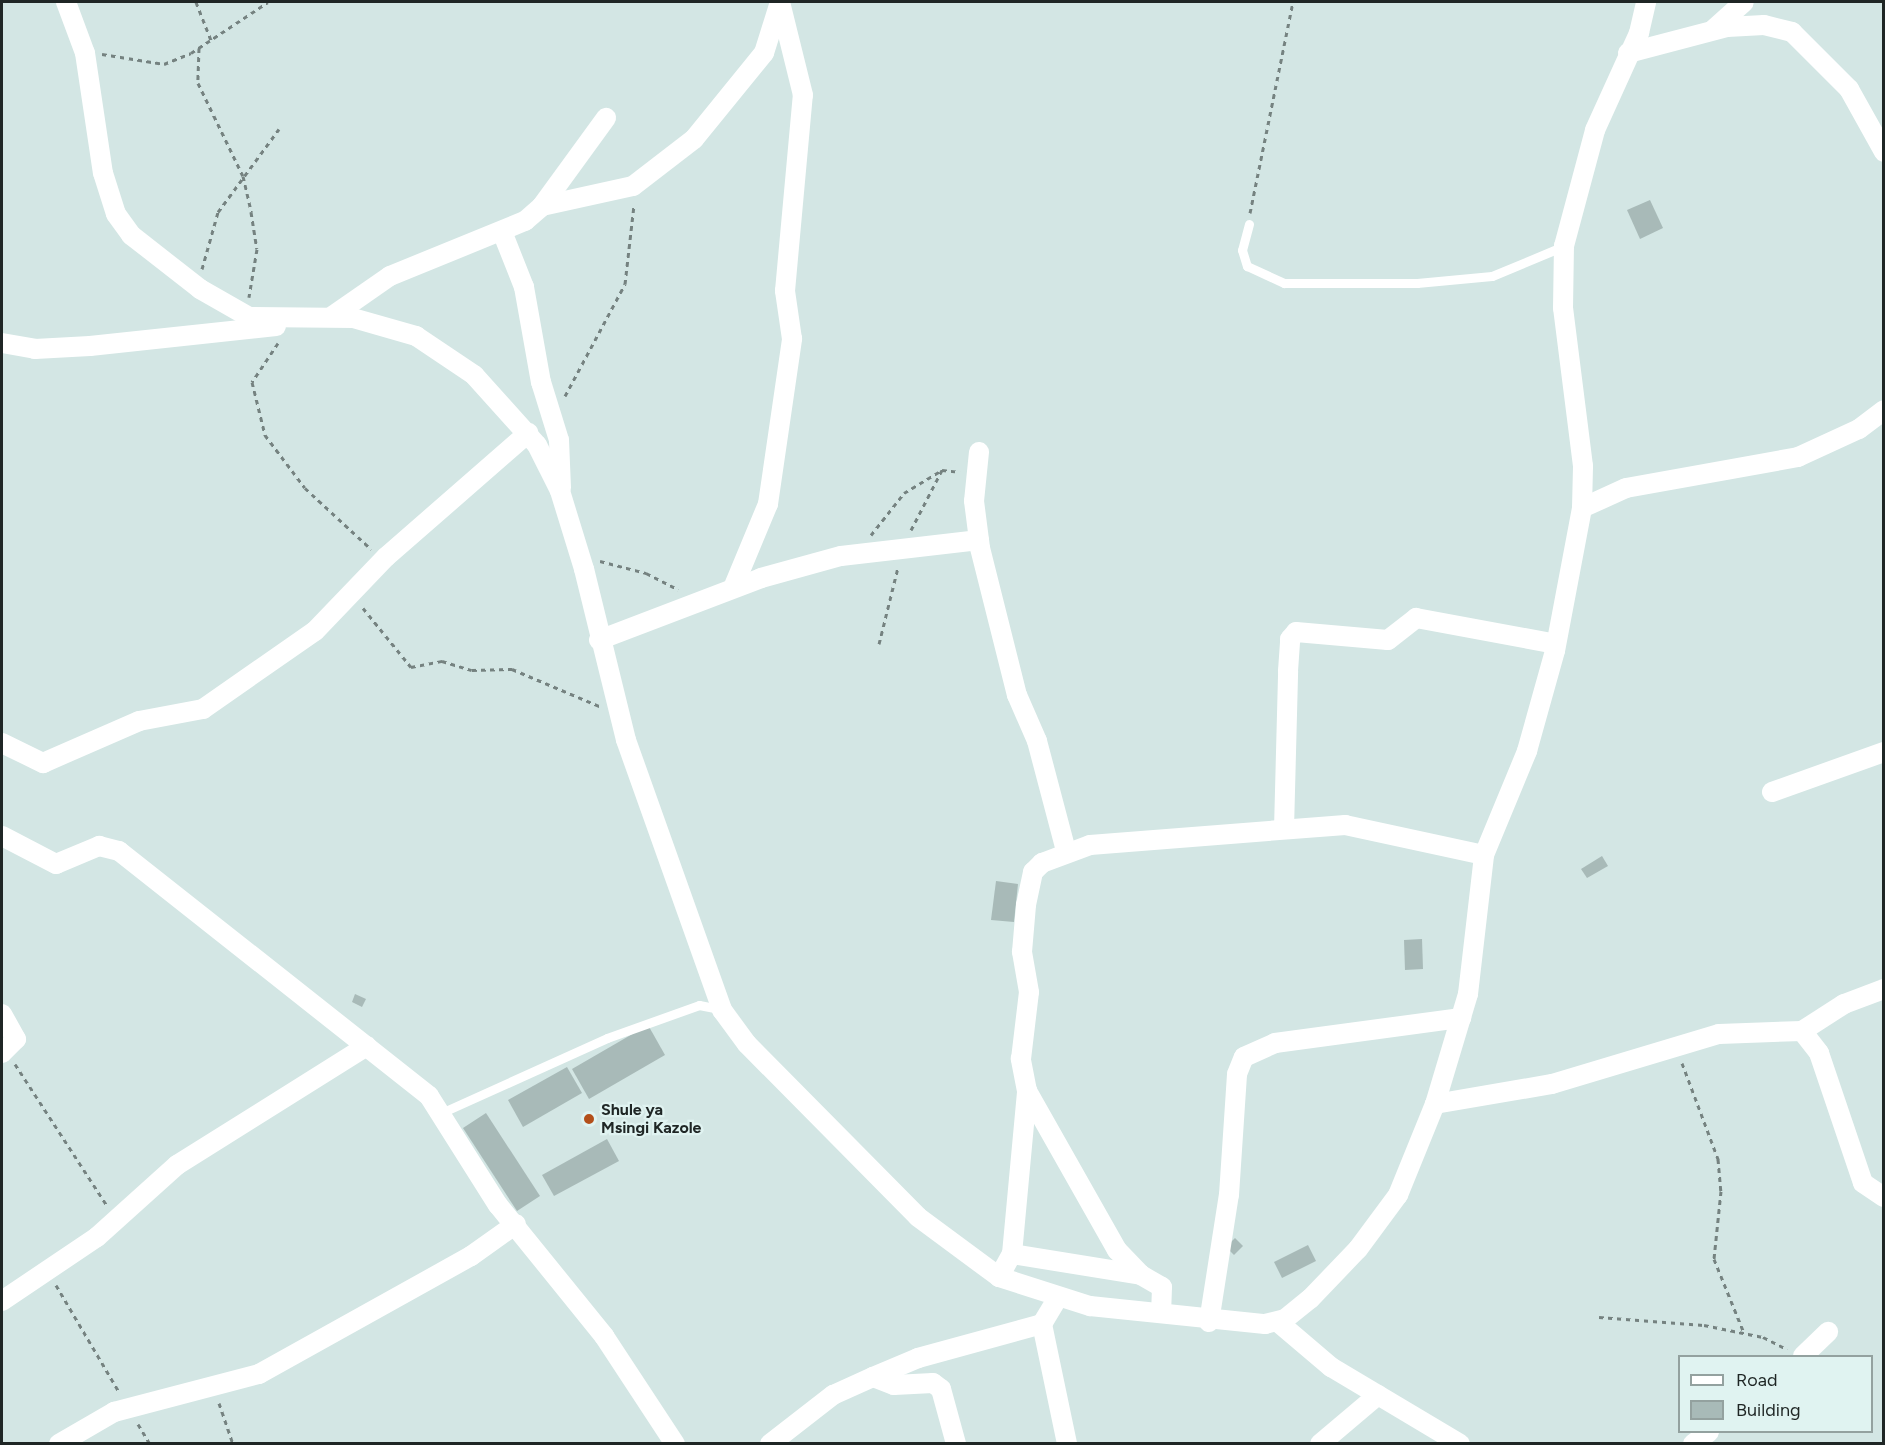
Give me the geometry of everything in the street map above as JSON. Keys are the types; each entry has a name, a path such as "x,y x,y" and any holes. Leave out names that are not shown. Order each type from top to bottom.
{"street":[{"path":"66,2 85,53 96,142 118,220 200,289 249,317 293,321"},
{"path":"543,206 619,192 642,181 709,125 764,53 780,2"},
{"path":"733,588 768,504 792,339 785,291 803,95 780,2"},
{"path":"2,344 35,349 189,340 293,321 332,317 384,323 416,336 474,375 528,433 560,491 579,553 618,712 722,1010 747,1044 918,1217 999,1277 1057,1299 1161,1311 1209,1322 1278,1322 1342,1267 1398,1195 1435,1104 1461,1018 1484,855 1527,751 1556,644 1582,508 1583,466 1563,308 1564,246 1595,130 1646,2"},
{"path":"1714,29 1744,2"},
{"path":"1628,52 1714,29 1764,25 1792,32 1849,89 1884,152"},
{"path":"332,317 390,276 503,234 543,206 606,118"},
{"path":"503,234 524,287 552,418 564,461 560,491"},
{"path":"1582,508 1626,488 1798,457 1859,429 1884,410"},
{"path":"2,743 43,763 140,721 193,714 315,631 353,596 383,561 528,433"},
{"path":"979,452 976,473 979,540 1017,695 1037,741 1066,851"},
{"path":"599,640 733,588 854,555 979,540"},
{"path":"1284,829 1286,694 1290,639 1296,632 1388,640 1416,618 1556,644"},
{"path":"1772,792 1884,752"},
{"path":"999,1277 1012,1254 1027,1091 1021,1059 1029,992 1022,952 1029,882 1042,863 1066,851 1345,825 1484,855"},
{"path":"2,836 56,864 99,846 119,850 424,1092 441,1113 498,1205 516,1224 604,1336 675,1443"},
{"path":"1435,1104 1552,1084 1719,1034 1802,1031 1844,1004 1884,989"},
{"path":"2,1014 16,1039 6,1050"},
{"path":"1209,1322 1228,1195 1237,1074 1244,1057 1275,1043 1461,1018"},
{"path":"1802,1031 1819,1053 1863,1183 1884,1197"},
{"path":"2,1301 110,1226 177,1165 367,1046"},
{"path":"1027,1091 1106,1231 1141,1275"},
{"path":"59,1443 98,1419 259,1374 471,1256 516,1224"},
{"path":"1012,1254 1141,1275 1162,1287 1161,1311"},
{"path":"1057,1299 1042,1324 1067,1443"},
{"path":"1278,1322 1330,1367 1460,1443"},
{"path":"770,1443 833,1395 873,1377 918,1358 1042,1324"},
{"path":"1798,1354 1828,1332"},
{"path":"873,1377 894,1385 933,1383 941,1389 956,1443"},
{"path":"1320,1443 1344,1437 1378,1395"},
{"path":"1693,1443 1706,1433"}],"lane":[{"path":"1249,224 1242,250 1247,266 1284,283 1417,283 1492,276 1564,246"},
{"path":"441,1113 607,1038 699,1005 722,1010"}],"path":[{"path":"196,2 211,40"},
{"path":"85,53 164,64 199,48 268,2"},
{"path":"1249,224 1293,2"},
{"path":"199,48 198,83 243,176 256,237 247,282 249,317"},
{"path":"200,289 211,227 243,176 279,129"},
{"path":"552,418 625,284 634,201 642,181"},
{"path":"293,321 252,382 265,435 305,488 383,561"},
{"path":"879,644 902,550 942,470"},
{"path":"854,555 904,494 942,470 976,473"},
{"path":"579,553 706,599"},
{"path":"353,596 413,668 442,661 472,670 512,669 618,712"},
{"path":"6,1050 37,1106 106,1205 110,1226"},
{"path":"1667,1050 1683,1064 1718,1159 1721,1191 1714,1259 1744,1333"},
{"path":"46,1271 129,1409"},
{"path":"1599,1317 1744,1333 1798,1354"},
{"path":"211,1387 233,1443"}],"building":[{"path":"1650,200 1663,228 1640,239 1627,210"},
{"path":"1602,856 1608,866 1587,878 1581,869"},
{"path":"996,881 1018,884 1014,922 991,920"},
{"path":"1422,939 1423,969 1405,970 1404,940"},
{"path":"355,994 366,999 362,1007 352,1002"},
{"path":"648,1025 665,1055 589,1099 572,1069"},
{"path":"567,1067 582,1093 523,1127 508,1100"},
{"path":"486,1113 540,1196 517,1211 463,1128"},
{"path":"607,1139 619,1161 554,1196 542,1175"},
{"path":"1235,1238 1243,1246 1234,1255 1226,1247"},
{"path":"1308,1245 1316,1261 1282,1278 1274,1262"}],"place":[{"name":"Shule ya Msingi Kazole","path":"589,1119"}]}
